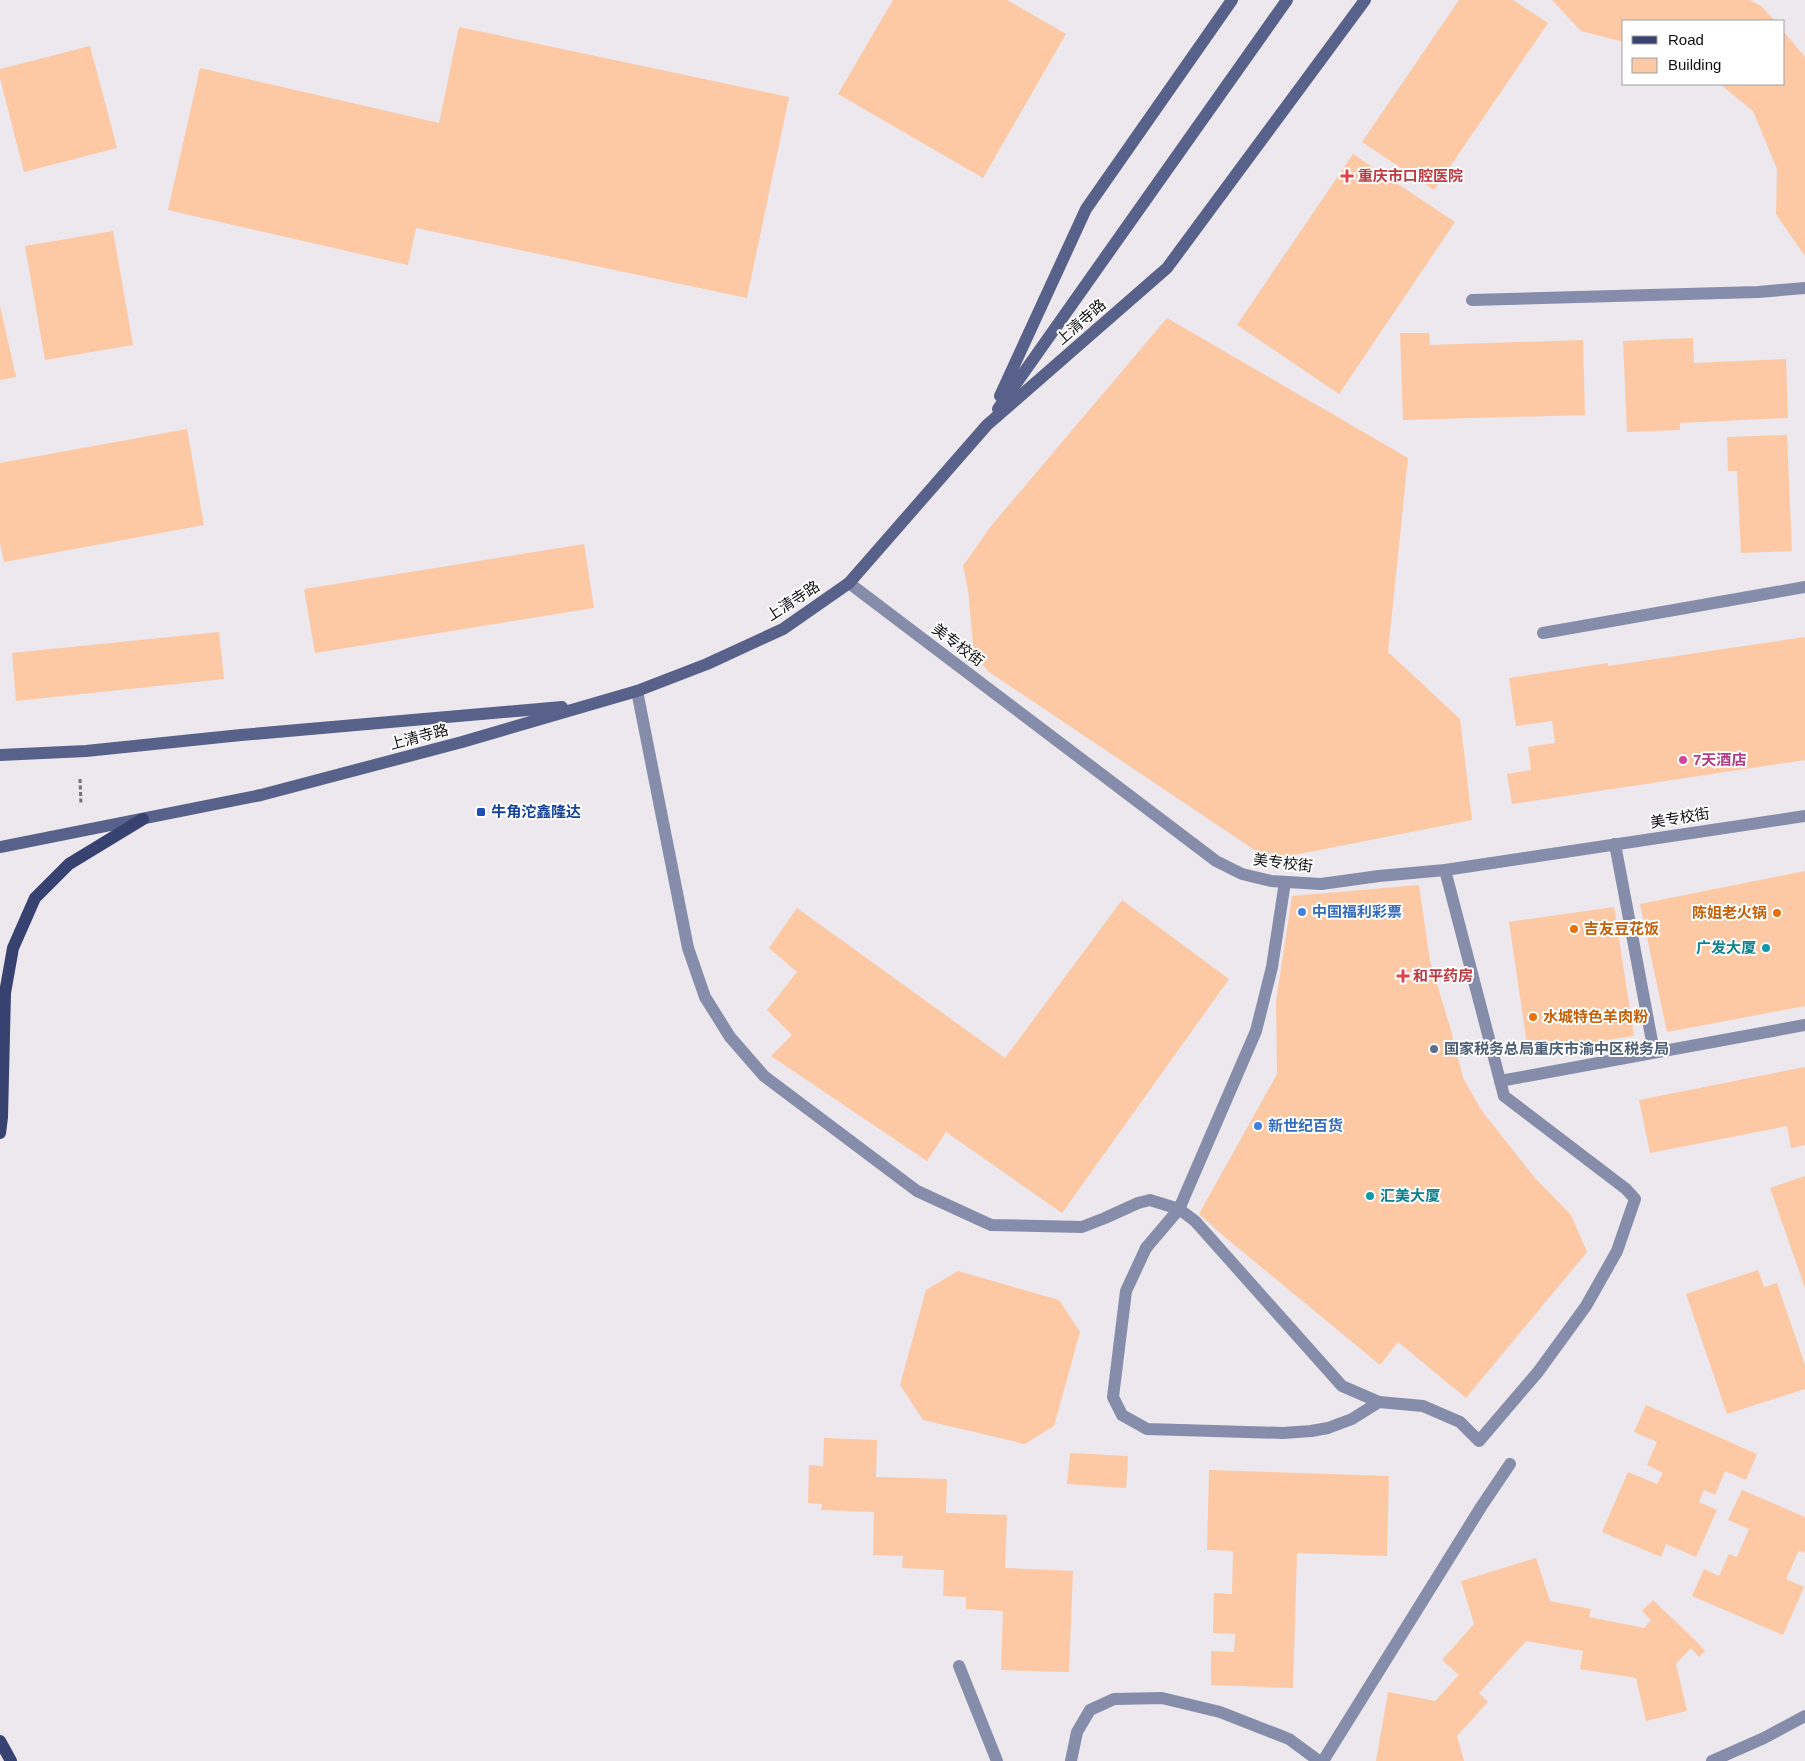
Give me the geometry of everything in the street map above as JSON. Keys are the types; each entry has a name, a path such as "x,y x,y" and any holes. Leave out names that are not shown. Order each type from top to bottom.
{"main road":[{"path":"987,425 1086,209 1232,0"},
{"path":"987,425 1287,0"},
{"name":"上清寺路","path":"0,847 261,795 462,742 637,691 708,664 783,629 849,583 987,425 1167,268 1365,0"},
{"path":"0,756 86,750 241,734 589,704"},
{"path":"0,1134 5,993 13,948 35,898 69,864 143,820"},
{"path":"0,1741 11,1761"}],"street":[{"path":"1472,300 1758,292 1805,288"},
{"name":"美专校街","path":"849,583 1216,861 1242,874 1271,881 1321,884 1445,870 1805,816"},
{"path":"1543,633 1805,587"},
{"path":"637,691 688,948 705,997 730,1037 764,1076 917,1191 991,1226 1082,1227 1138,1203 1150,1200 1179,1209 1195,1221 1342,1386 1379,1402 1423,1406 1460,1422 1479,1441 1538,1372 1586,1306 1617,1251 1635,1200 1626,1189 1504,1096 1445,870"},
{"path":"1615,844 1654,1052"},
{"path":"1285,882 1272,967 1256,1031 1179,1209 1146,1248 1126,1291 1113,1397 1122,1415 1147,1429 1283,1433 1328,1428 1352,1419 1379,1402"},
{"path":"1500,1081 1805,1025"},
{"path":"1071,1761 1077,1732 1090,1710 1114,1699 1162,1698 1220,1712 1289,1739 1321,1761 1510,1464"},
{"path":"959,1666 997,1761"},
{"path":"1712,1761 1764,1738 1805,1716"}],"building":[{"path":"893,0 1007,0 1066,34 983,178 838,94"},
{"path":"1459,0 1513,0 1548,23 1434,190 1362,142"},
{"path":"1552,0 1750,0 1761,6 1774,20 1622,20 1622,41 1581,31"},
{"path":"459,27 789,97 747,298 416,228 408,265 168,210 200,68 439,123"},
{"path":"1785,33 1805,57 1805,256 1776,214 1777,169 1753,111 1721,85 1785,85"},
{"path":"90,46 117,148 24,172 0,78 0,69"},
{"path":"1353,154 1455,222 1339,394 1237,325"},
{"path":"113,231 133,345 45,360 25,246"},
{"path":"0,306 16,377 0,380"},
{"path":"1167,318 1408,458 1388,652 1460,719 1472,820 1284,857 1262,855 989,672 974,655 968,589 963,566 991,526"},
{"path":"1400,333 1429,333 1430,345 1583,340 1585,415 1403,420"},
{"path":"1693,338 1694,363 1786,359 1788,418 1680,423 1680,430 1627,432 1623,341"},
{"path":"187,429 204,525 4,562 0,543 0,463"},
{"path":"1787,435 1792,551 1741,553 1737,471 1728,471 1727,437"},
{"path":"584,544 594,608 315,653 304,589"},
{"path":"219,632 224,679 16,701 12,653"},
{"path":"1805,637 1805,760 1512,804 1507,774 1531,770 1528,747 1555,743 1552,721 1516,726 1509,678 1608,663 1608,666"},
{"path":"1805,871 1805,1006 1667,1032 1640,904"},
{"path":"1419,885 1430,961 1463,1078 1482,1111 1534,1177 1571,1215 1587,1252 1466,1398 1398,1342 1380,1365 1199,1214 1277,1074 1276,1001 1292,896"},
{"path":"1122,900 1229,979 1062,1213 946,1132 927,1161 771,1056 792,1035 767,1010 797,972 769,948 797,908 1005,1058"},
{"path":"1614,907 1634,1036 1528,1051 1509,922"},
{"path":"1805,1067 1805,1145 1791,1148 1787,1126 1650,1153 1639,1100"},
{"path":"1805,1176 1805,1288 1770,1188"},
{"path":"1758,1270 1764,1287 1777,1283 1805,1365 1805,1389 1727,1414 1686,1294"},
{"path":"958,1271 1059,1300 1080,1332 1054,1426 1025,1444 923,1420 900,1385 926,1290"},
{"path":"1646,1405 1757,1454 1746,1480 1725,1471 1715,1495 1704,1490 1699,1502 1717,1510 1696,1557 1666,1544 1661,1557 1602,1532 1628,1472 1657,1484 1663,1473 1647,1465 1657,1442 1634,1432"},
{"path":"824,1438 877,1440 876,1477 947,1479 946,1513 1007,1515 1005,1568 1073,1571 1069,1672 1001,1670 1003,1611 966,1609 966,1597 943,1596 944,1570 902,1568 903,1556 873,1555 874,1512 821,1510 822,1504 808,1503 809,1465 823,1466"},
{"path":"1070,1453 1128,1456 1126,1488 1067,1484"},
{"path":"1209,1470 1389,1476 1387,1556 1297,1553 1293,1688 1211,1685 1211,1651 1234,1652 1235,1634 1213,1633 1214,1593 1232,1594 1233,1551 1207,1550"},
{"path":"1742,1490 1805,1517 1805,1553 1799,1550 1786,1579 1804,1587 1783,1635 1692,1596 1704,1569 1719,1576 1729,1554 1737,1557 1749,1529 1728,1520"},
{"path":"1536,1558 1550,1601 1591,1609 1589,1617 1644,1628 1651,1620 1642,1611 1653,1600 1697,1642 1705,1651 1699,1657 1691,1648 1676,1664 1687,1711 1646,1721 1636,1678 1580,1669 1583,1651 1526,1641 1479,1693 1488,1702 1457,1736 1464,1761 1376,1761 1388,1692 1435,1701 1459,1675 1442,1660 1474,1624 1461,1581"}],"place":[{"name":"重庆市口腔医院","path":"1347,176"},
{"name":"7天酒店","path":"1683,760"},
{"name":"牛角沱鑫隆达","path":"481,812"},
{"name":"中国福利彩票","path":"1302,912"},
{"name":"陈姐老火锅","path":"1777,913"},
{"name":"吉友豆花饭","path":"1574,929"},
{"name":"广发大厦","path":"1766,948"},
{"name":"和平药房","path":"1403,976"},
{"name":"水城特色羊肉粉","path":"1533,1017"},
{"name":"国家税务总局重庆市渝中区税务局","path":"1434,1049"},
{"name":"新世纪百货","path":"1258,1126"},
{"name":"汇美大厦","path":"1370,1196"}]}
